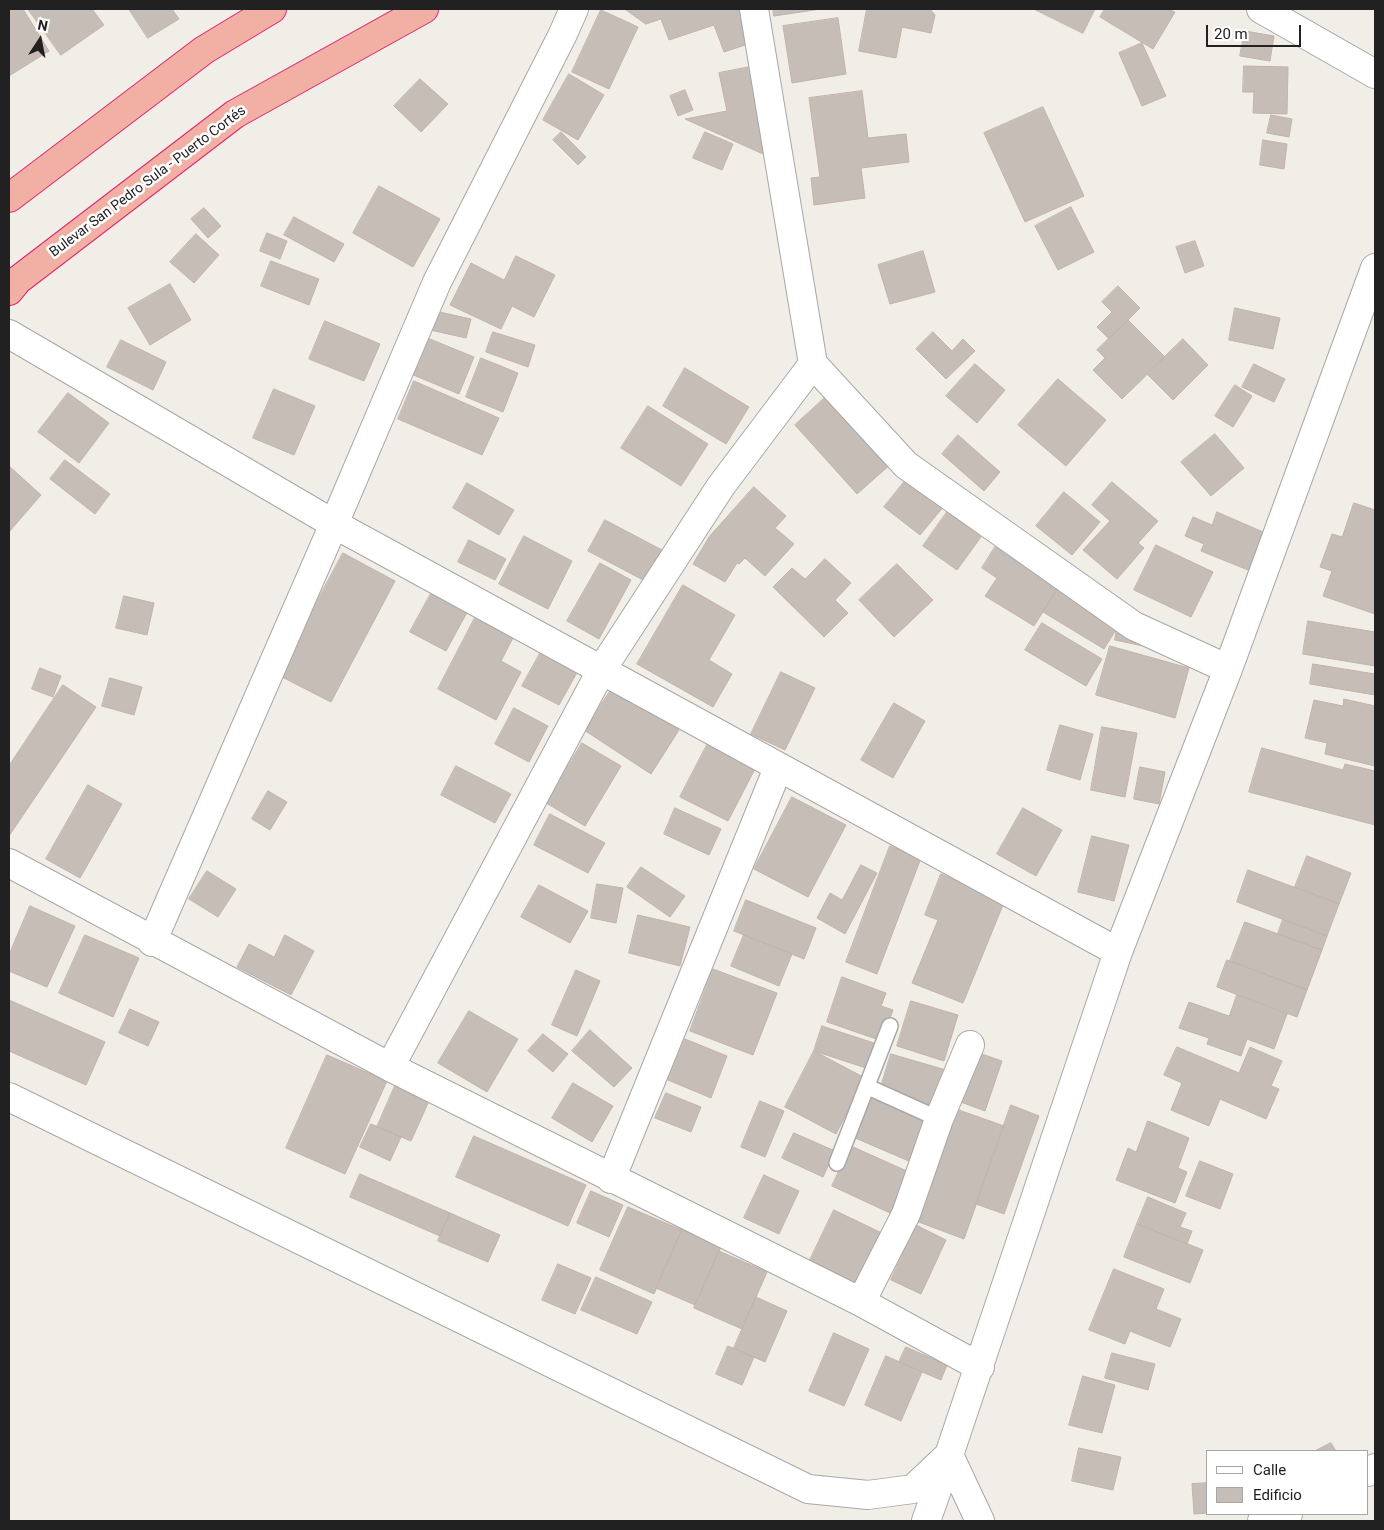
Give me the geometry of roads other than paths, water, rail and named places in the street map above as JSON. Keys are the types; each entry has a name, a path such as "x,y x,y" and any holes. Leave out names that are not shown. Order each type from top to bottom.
{"highway":[{"path":"9,198 204,50 272,9"},
{"name":"Bulevar San Pedro Sula - Puerto Cortés","path":"9,291 26,274 235,114 424,9"}],"street":[{"path":"152,942 437,282 574,9"},
{"path":"754,9 813,364 906,464 1134,626 1228,669"},
{"path":"1261,9 1375,74"},
{"path":"926,1521 980,1367 1118,952 1228,669 1375,268"},
{"path":"9,334 334,524 1118,952"},
{"path":"390,1067 602,669 721,486 813,364"},
{"path":"611,1179 778,768"},
{"path":"9,863 152,942 390,1067 611,1179 861,1302 980,1367"},
{"path":"861,1302 906,1214 939,1119 970,1045"},
{"path":"9,1097 808,1489 868,1495 913,1489 949,1455"},
{"path":"949,1455 980,1521"},
{"path":"1262,1521 1278,1519 1286,1515"}],"lane":[{"path":"837,1163 890,1026"},
{"path":"868,1087 939,1119"}]}
